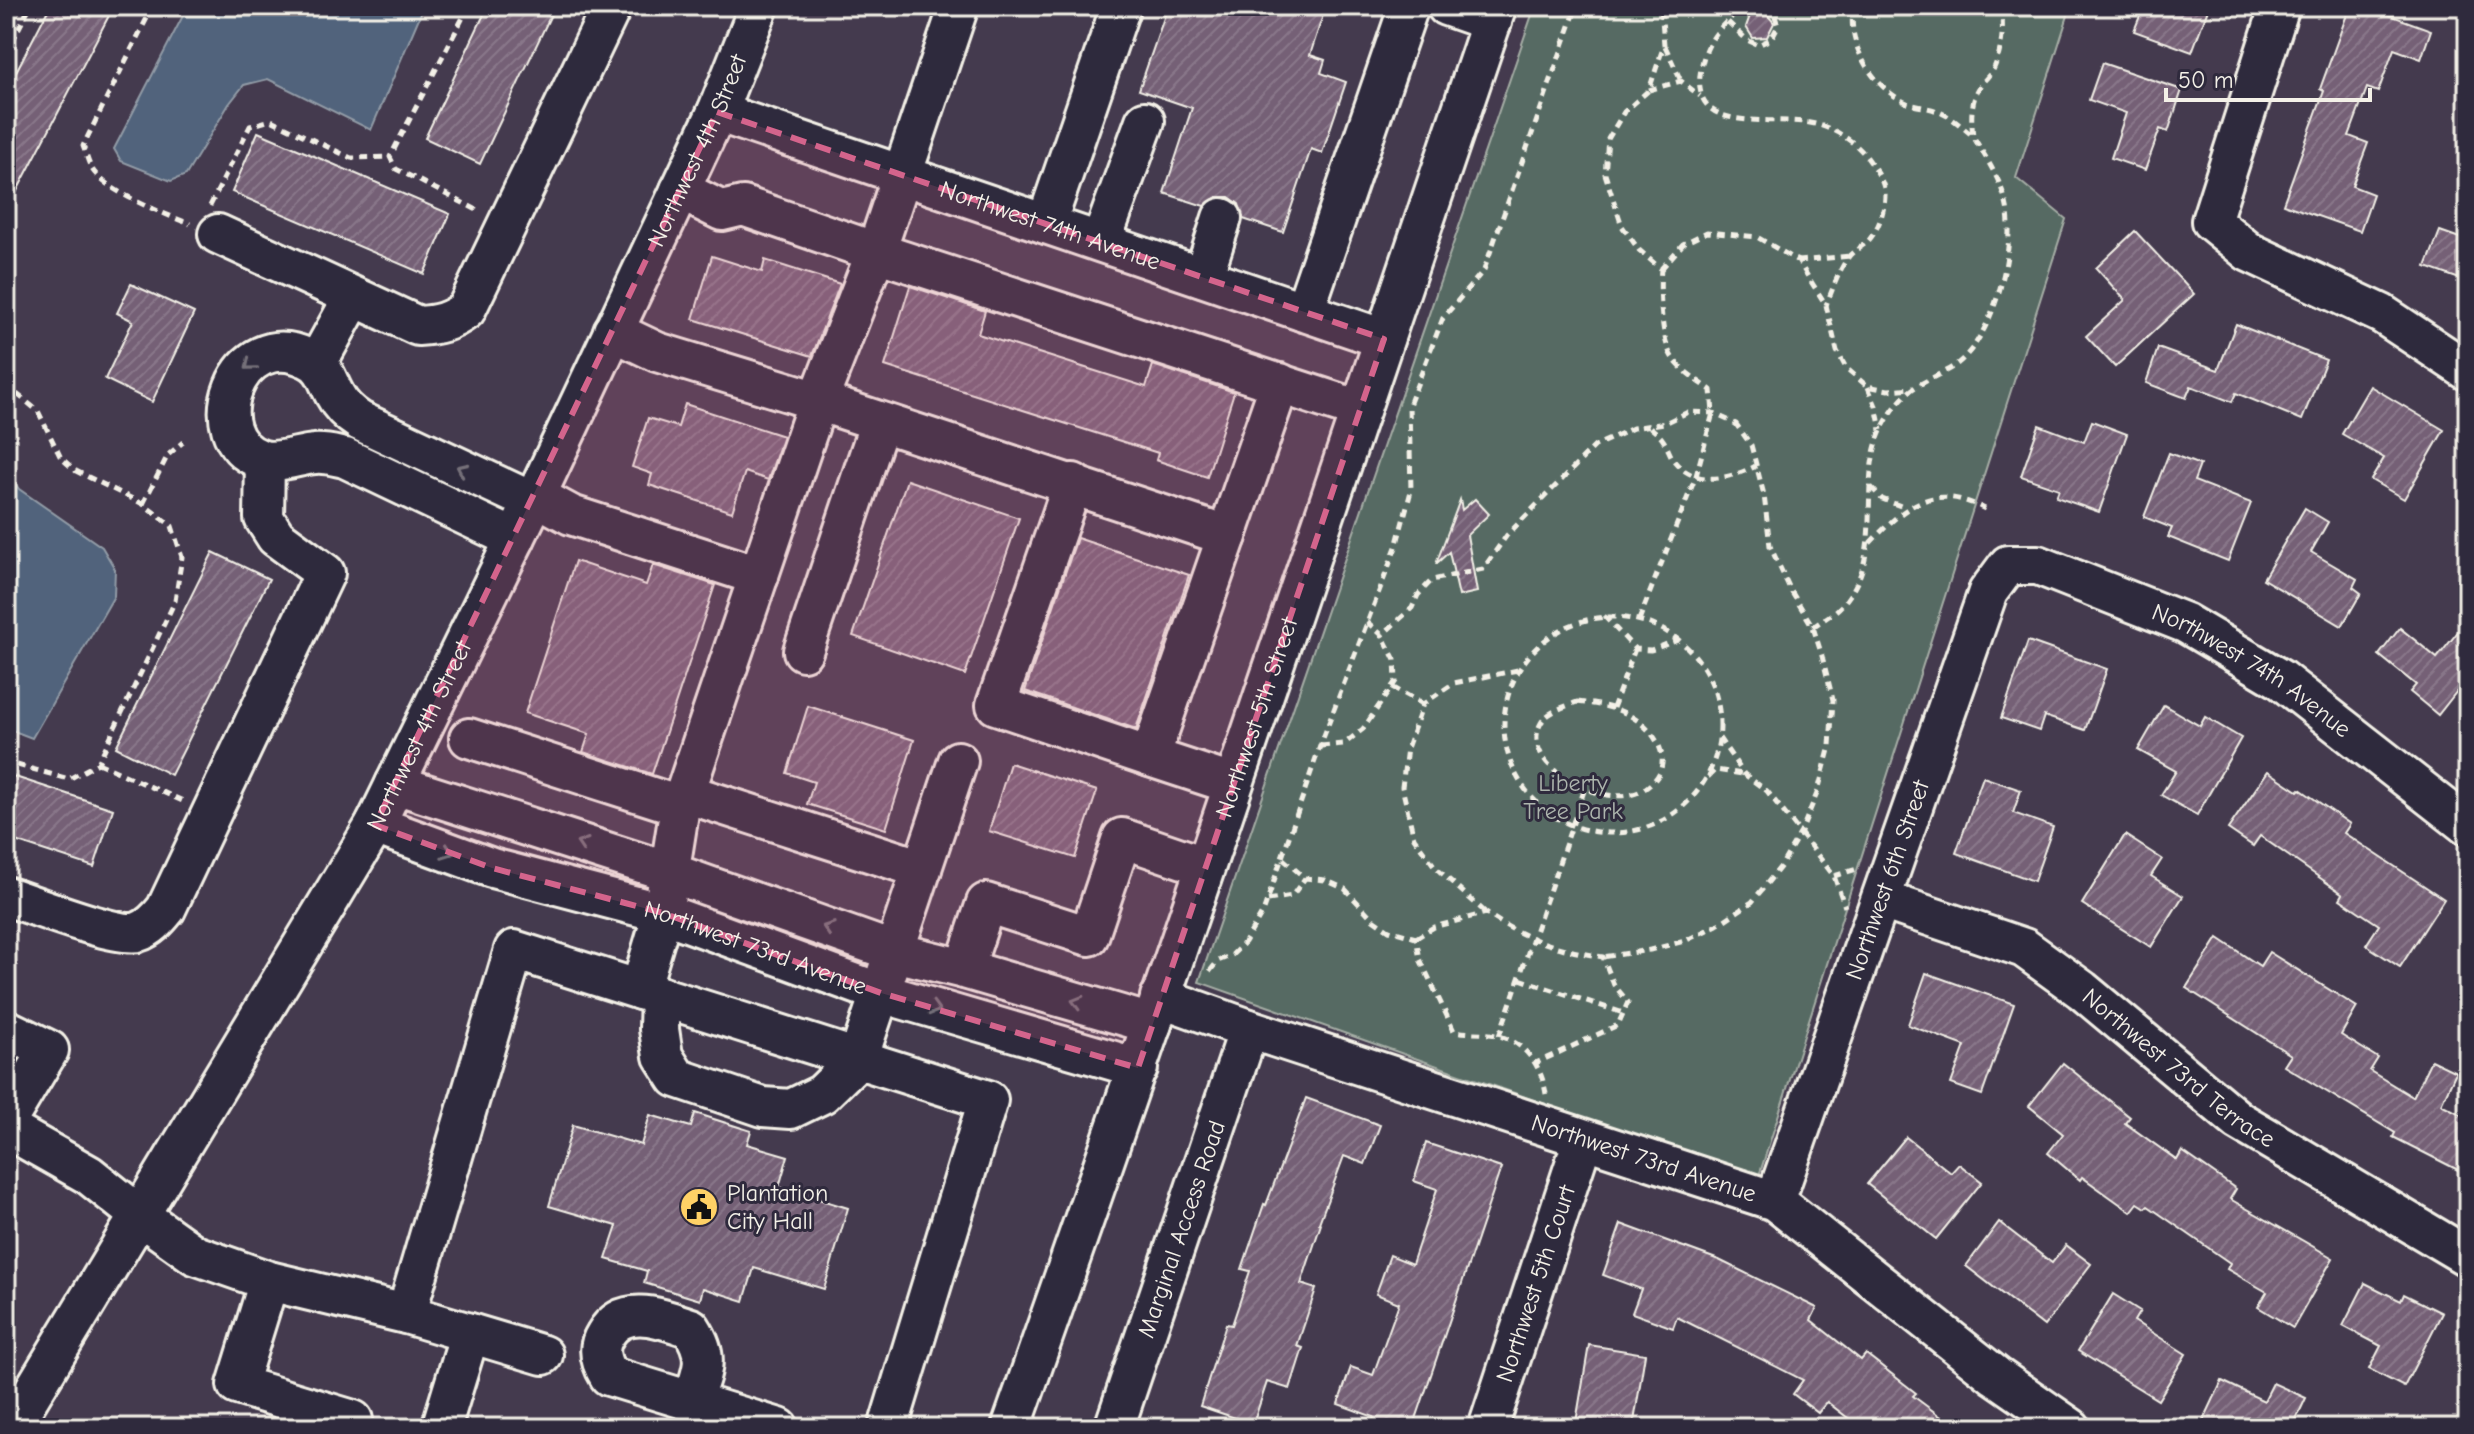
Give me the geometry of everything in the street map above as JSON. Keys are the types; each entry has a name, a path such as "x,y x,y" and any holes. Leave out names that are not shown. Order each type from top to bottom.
{"street":[{"path":"209,231 418,326 452,320 466,310 612,6"},
{"name":"Northwest 4th Street","path":"11,1428 375,825 515,539 717,112 759,6"},
{"path":"958,761 858,1059 822,1094 791,1109 763,1107 677,1078 663,1056 650,993 682,799 818,401 903,175 959,6"},
{"path":"1046,224 1121,6"},
{"path":"1304,312 1409,6"},
{"path":"1446,6 1495,14"},
{"path":"2280,6 2211,221 2249,252 2382,314 2468,371"},
{"name":"Northwest 5th Street","path":"1011,1428 1138,1068 1495,14"},
{"name":"Northwest 74th Avenue","path":"717,112 1384,339"},
{"path":"1101,242 1145,121"},
{"path":"680,190 722,211 743,206 1360,410"},
{"path":"1203,277 1222,218"},
{"path":"317,363 353,298"},
{"path":"613,331 657,352 1073,483 1227,536"},
{"path":"515,539 345,458 318,454 265,461 244,453 229,413 235,381 244,367 261,355 284,351 303,356 317,363 344,410 360,421 571,515 759,576"},
{"path":"1150,757 1280,383"},
{"path":"803,651 880,422"},
{"path":"6,896 117,931 136,933 155,923 166,909 325,573 276,537 264,518 265,461"},
{"path":"1073,483 996,705 1232,784"},
{"name":"Northwest 74th Avenue","path":"2008,565 2038,565 2185,623 2280,679 2468,826"},
{"name":"Northwest 6th Street","path":"1775,1201 1988,592 2008,565"},
{"path":"469,738 922,869"},
{"name":"Northwest 73rd Avenue","path":"395,784 669,872 895,952 1249,1029 1775,1201 1996,1376 2071,1428"},
{"name":"Northwest 73rd Avenue","path":"375,825 492,868 663,913 881,993 1138,1068"},
{"path":"964,969 986,903 1089,936 1122,838 1204,866"},
{"name":"Northwest 73rd Terrace","path":"1878,913 2024,948 2082,990 2239,1121 2468,1257"},
{"path":"406,1314 514,950 988,1100 888,1428"},
{"path":"6,1029 49,1050 6,1125 89,1175 195,1255 269,1281 406,1314 543,1355"},
{"name":"Marginal Access Road","path":"1114,1428 1249,1029"},
{"name":"Northwest 5th Court","path":"1488,1428 1583,1140"},
{"path":"269,1281 237,1385 353,1420 350,1428"},
{"path":"441,1428 470,1333"},
{"path":"692,1401 779,1428"}],"path":[{"path":"6,54 30,6"},
{"path":"153,6 83,146 93,171 113,188 156,211 209,231 250,126 271,120 351,158 390,157"},
{"path":"390,157 469,6"},
{"path":"1210,971 1218,961 1232,955 1245,942 1268,900 1320,746 1396,547 1411,491 1409,405 1443,318 1484,270 1577,6"},
{"path":"1661,6 1664,45 1681,81 1713,112 1739,121 1804,122 1826,127 1862,151 1877,170 1885,192 1882,218 1869,240 1850,256 1826,305"},
{"path":"1700,97 1699,73 1707,44 1728,22 1734,9 1749,6"},
{"path":"1728,22 1747,40 1758,45 1771,39 1778,26 1772,6"},
{"path":"1813,627 1841,607 1860,579 1869,544 1870,467 1881,430 1914,388 1959,362 1980,337 1997,301 2006,261 2008,213 1997,176 1973,136 1936,110 1907,103 1879,83 1854,39 1851,26 1853,9 1823,6"},
{"path":"1973,136 1973,101 1993,70 2000,44 2000,6"},
{"path":"1649,90 1664,45"},
{"path":"1661,269 1639,250 1622,226 1605,174 1608,139 1624,112 1649,90 1681,81"},
{"path":"390,157 396,169 507,224"},
{"path":"1639,620 1696,476 1713,413 1711,390 1684,370 1670,354 1658,293 1661,269 1683,244 1707,232 1757,237 1798,261 1826,305 1837,351 1846,368 1867,386 1876,406 1881,430"},
{"path":"1798,261 1850,256"},
{"path":"6,385 38,411 61,458 76,471 143,504 172,526 182,557 175,601 98,763 69,779 6,762"},
{"path":"1867,386 1888,390 1914,388"},
{"path":"1382,635 1412,608 1418,595 1432,580 1483,569 1507,535 1595,446 1633,428 1665,423 1688,412 1713,413 1736,424 1751,445 1764,495 1770,546 1791,591 1813,627 1833,700 1830,746 1818,791 1801,832 1781,866 1752,902 1685,941 1603,957 1566,951 1502,924 1436,868 1414,838 1402,787 1407,748 1423,704 1454,683 1518,670"},
{"path":"1649,426 1664,441 1675,463 1696,476 1719,480 1756,466"},
{"path":"143,504 168,455 183,442"},
{"path":"1870,485 1882,499 1907,508"},
{"path":"1869,544 1917,501 1937,497 1985,509"},
{"path":"1604,616 1635,649 1651,650 1678,640"},
{"path":"1604,616 1639,620 1678,640 1697,658 1714,688 1720,723 1715,759 1698,791 1671,816 1638,831 1601,834 1573,826 1536,804 1515,774 1504,739 1505,703 1518,670 1541,643 1570,624 1604,616"},
{"path":"1320,746 1344,744 1363,729 1396,681 1395,660 1382,635 1367,622"},
{"path":"1613,708 1635,649"},
{"path":"1392,687 1423,704"},
{"path":"1577,702 1613,708 1649,729 1662,749 1662,767 1654,784 1632,796 1584,791 1563,778 1546,760 1538,742 1541,724 1555,711 1577,702"},
{"path":"1718,737 1744,774 1767,791 1801,832 1834,876 1845,908 1854,918 1878,913"},
{"path":"98,763 212,815"},
{"path":"1704,780 1715,770 1744,774"},
{"path":"1499,1036 1584,791"},
{"path":"1282,859 1305,878 1325,880 1345,889 1373,919 1389,930 1416,938 1434,927 1486,913"},
{"path":"1268,900 1292,896 1305,878"},
{"path":"1416,938 1420,959 1454,1031 1499,1036 1519,1045 1536,1063 1544,1079 1547,1098 1544,1127"},
{"path":"1536,1063 1618,1025 1628,1002 1614,985 1603,957"},
{"path":"1520,979 1623,1013"}],"highlighted area":[{"path":"717,112 1384,339 1138,1068 881,993 663,913 492,868 375,825"}],"green space":[{"name":"Liberty Tree Park","path":"1535,6 2071,6 2016,178 2066,219 1758,1179 1199,982"}],"water":[{"path":"188,6 424,6 371,130 268,79 244,85 186,175 171,181 121,161 114,149"},
{"path":"6,471 19,489 102,547 115,569 114,596 32,738 6,728"}],"building":[{"path":"50,6 114,6 6,212 6,91"},
{"path":"488,6 555,6 480,164 425,138"},
{"path":"1168,6 1296,6 1323,15 1310,55 1325,60 1321,73 1346,82 1322,153 1311,149 1283,232 1243,219 1239,204 1229,197 1217,197 1204,206 1164,193 1192,108 1139,90"},
{"path":"2144,6 2209,6 2192,52 2134,31"},
{"path":"2350,6 2365,6 2431,30 2421,59 2394,49 2378,92 2367,88 2349,136 2368,143 2352,186 2373,194 2360,231 2283,204 2324,91 2320,89"},
{"path":"1751,13 1766,13 1774,23 1767,37 1753,38 1746,27"},
{"path":"2102,63 2182,90 2168,132 2160,129 2145,170 2111,158 2126,113 2089,100"},
{"path":"258,132 450,214 424,274 232,192"},
{"path":"2135,231 2194,294 2115,367 2086,336 2125,300 2096,268"},
{"path":"2440,231 2468,241 2468,282 2426,267"},
{"path":"712,256 762,272 765,260 840,284 812,356 693,319"},
{"path":"131,284 194,313 152,402 105,379 133,321 117,313"},
{"path":"910,286 985,311 978,334 1146,387 1153,365 1234,392 1207,477 1156,460 1158,453 885,366"},
{"path":"2236,324 2326,360 2302,420 2236,393 2232,402 2191,386 2186,398 2146,383 2158,348 2218,370"},
{"path":"2370,386 2444,430 2404,499 2371,480 2384,458 2342,434"},
{"path":"685,404 783,436 768,480 745,472 732,512 649,485 652,474 632,467 648,418 678,427"},
{"path":"2092,421 2127,434 2099,512 2056,497 2059,489 2021,476 2039,425 2084,442"},
{"path":"2169,453 2200,465 2194,481 2251,503 2228,561 2168,537 2172,528 2144,517"},
{"path":"907,480 1019,518 965,675 853,636"},
{"path":"1475,499 1489,514 1467,535 1477,592 1459,596 1449,552 1436,564 1460,500 1462,510"},
{"path":"2305,508 2328,522 2311,552 2357,579 2353,587 2361,593 2342,626 2263,579"},
{"path":"1077,538 1189,575 1136,729 1025,691"},
{"path":"213,552 269,579 171,775 116,747"},
{"path":"575,561 646,585 653,565 715,585 652,774 583,752 589,734 525,713"},
{"path":"2468,619 2468,677 2438,715 2410,692 2416,685 2379,655 2400,628 2437,658"},
{"path":"2028,641 2107,669 2085,730 2044,716 2039,731 2001,718"},
{"path":"2164,705 2200,726 2205,717 2241,738 2197,815 2161,795 2176,771 2138,750"},
{"path":"808,706 914,740 886,829 807,804 814,782 787,773"},
{"path":"1010,763 1097,791 1075,858 989,831"},
{"path":"2268,771 2350,824 2344,833 2444,899 2400,967 2366,945 2379,925 2340,899 2343,894 2260,836 2253,846 2228,829"},
{"path":"6,774 113,809 94,867 6,838"},
{"path":"1983,777 2021,790 2013,813 2053,827 2034,881 1956,853"},
{"path":"2125,835 2162,859 2151,876 2183,896 2151,947 2082,904"},
{"path":"2218,938 2260,966 2269,952 2357,1007 2341,1035 2378,1058 2370,1071 2413,1097 2431,1060 2456,1072 2441,1104 2468,1118 2468,1175 2393,1137 2395,1133 2284,1066 2291,1055 2186,988"},
{"path":"1926,973 2014,1004 1982,1095 1951,1084 1965,1046 1908,1025"},
{"path":"2063,1063 2130,1117 2125,1123 2177,1160 2182,1151 2236,1189 2230,1199 2333,1258 2293,1328 2258,1307 2267,1292 2227,1269 2230,1263 2148,1206 2146,1208 2138,1203 2131,1212 2082,1177 2080,1180 2048,1153 2063,1134 2029,1106"},
{"path":"1306,1098 1380,1125 1365,1164 1344,1156 1301,1284 1316,1289 1297,1346 1303,1348 1290,1389 1267,1382 1253,1424 1200,1406 1226,1324 1232,1325 1250,1271 1242,1269 1264,1204"},
{"name":"Plantation City Hall","path":"695,1113 751,1131 747,1144 788,1156 779,1187 848,1208 824,1289 754,1268 744,1301 703,1288 700,1300 644,1283 647,1271 606,1259 617,1226 549,1206 573,1125 641,1145 650,1115 691,1127"},
{"path":"1906,1137 1951,1173 1959,1164 1982,1182 1936,1239 1867,1184"},
{"path":"1426,1143 1501,1168 1413,1428 1370,1428 1374,1417 1338,1404 1351,1367 1373,1375 1399,1303 1376,1294 1390,1255 1412,1264 1437,1189 1414,1181"},
{"path":"1999,1222 2052,1263 2066,1245 2091,1264 2044,1326 1966,1266"},
{"path":"1621,1224 1719,1260 1817,1308 1811,1320 1861,1360 1866,1354 1916,1393 1913,1396 1956,1428 1861,1428 1827,1402 1818,1413 1793,1394 1803,1380 1677,1317 1673,1328 1632,1313 1641,1289 1603,1275"},
{"path":"2365,1283 2401,1301 2404,1294 2442,1313 2404,1387 2369,1369 2381,1346 2343,1326"},
{"path":"2113,1294 2140,1311 2134,1321 2186,1354 2158,1400 2078,1351"},
{"path":"1589,1345 1645,1354 1633,1428 1575,1428"},
{"path":"2222,1381 2264,1401 2273,1383 2306,1398 2292,1428 2200,1428"}],"place":[{"name":"Plantation City Hall","path":"699,1207"}]}
